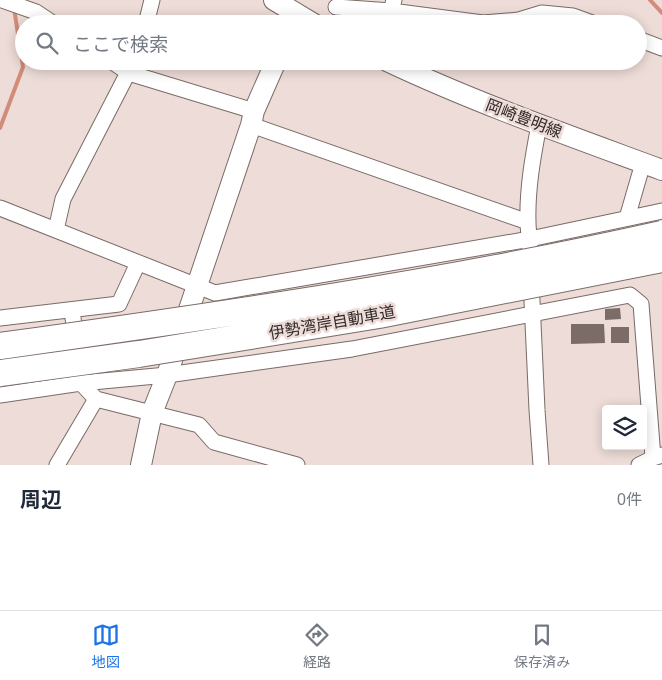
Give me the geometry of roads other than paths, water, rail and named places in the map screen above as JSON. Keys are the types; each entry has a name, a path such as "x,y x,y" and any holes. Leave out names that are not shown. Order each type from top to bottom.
{"highway":[{"name":"伊勢湾岸自動車道","path":"0,346 244,312 503,267 662,234"},
{"name":"伊勢湾岸自動車道","path":"0,374 148,353 360,318 662,260"}],"street":[{"path":"2,0 37,6"},
{"path":"148,15 152,0"},
{"path":"274,0 300,15"},
{"path":"336,6 416,15"},
{"path":"535,15 542,13 563,15"},
{"path":"647,42 662,48"},
{"path":"56,230 64,199 129,70"},
{"path":"138,70 252,118 528,222"},
{"path":"141,465 152,413 167,375 252,118 272,70"},
{"name":"岡崎豊明線","path":"406,70 539,124 662,170"},
{"path":"539,124 532,160 528,222 541,465"},
{"path":"627,218 643,163"},
{"path":"0,208 215,293 530,239 662,211"},
{"path":"0,318 119,304 138,263"},
{"path":"352,349 359,268"},
{"path":"0,395 81,383 167,375 352,349 630,295 641,304 657,457 639,465"},
{"path":"72,310 81,383 96,399 199,425 214,442 298,465"},
{"path":"57,465 96,399"}],"waterway":[{"path":"650,0 662,13"},
{"path":"14,8 15,15"},
{"path":"0,128 22,70"}]}
